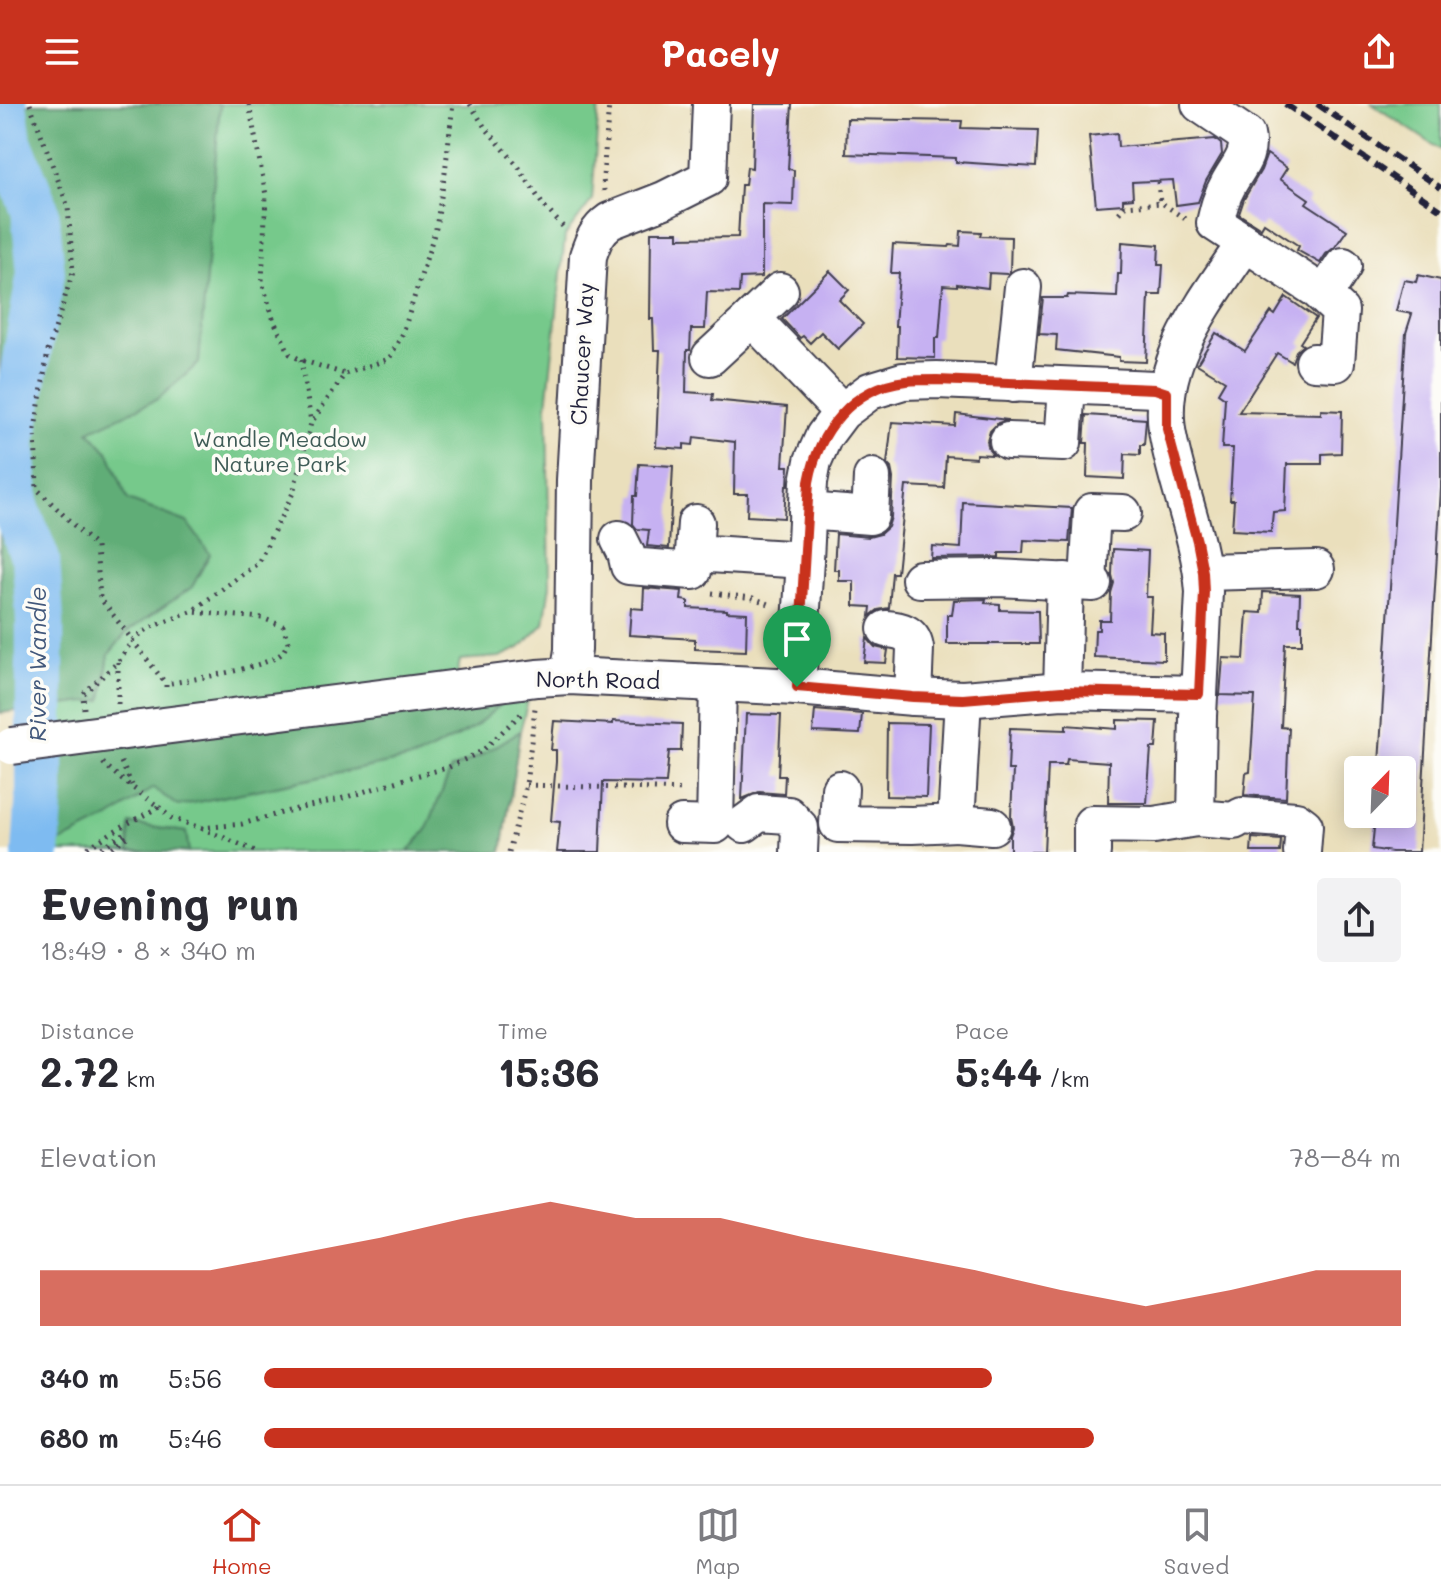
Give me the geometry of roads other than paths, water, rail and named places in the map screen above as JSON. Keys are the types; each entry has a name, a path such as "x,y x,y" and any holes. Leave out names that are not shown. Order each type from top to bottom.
{"street":[{"name":"Chaucer Way","path":"569,676 573,650 575,480 588,256 603,226 708,178 711,104"},
{"path":"1200,104 1246,135 1248,145 1244,160 1220,203 1201,222 1333,281 1340,311 1336,363 1314,362"},
{"path":"1196,818 1203,572 1167,429 1167,393 1173,366 1188,333 1254,248"},
{"path":"1013,384 1023,287"},
{"path":"710,357 780,291"},
{"path":"752,318 842,412"},
{"path":"797,687 809,482 813,461 824,436 842,412 870,391 903,381 1155,389 1167,393"},
{"path":"1008,441 1063,443 1067,387"},
{"path":"807,511 869,528 872,477"},
{"path":"1062,691 1092,512 1123,513"},
{"path":"619,539 629,566 693,567 805,560"},
{"path":"1203,572 1316,569"},
{"path":"920,579 998,578 1082,582"},
{"path":"886,629 901,631 914,641 913,697"},
{"name":"North Road","path":"6,747 152,726 569,676 963,699 1062,691 1199,694"},
{"path":"718,683 714,816 788,815 800,840"},
{"path":"840,789 838,824 916,825 977,831 963,699"},
{"path":"1092,852 1092,824 1154,825 1196,818 1234,821 1242,816 1296,820 1304,826 1302,852"}],"waterway":[{"name":"River Wandle","path":"3,104 8,142 35,210 41,273 12,442 15,507 36,560 40,621 40,789 36,852"}],"railway":[{"path":"1285,104 1441,210"},
{"path":"1317,104 1441,188"}],"park label":[{"name":"Wandle Meadow Nature Park","path":"280,452"}]}
